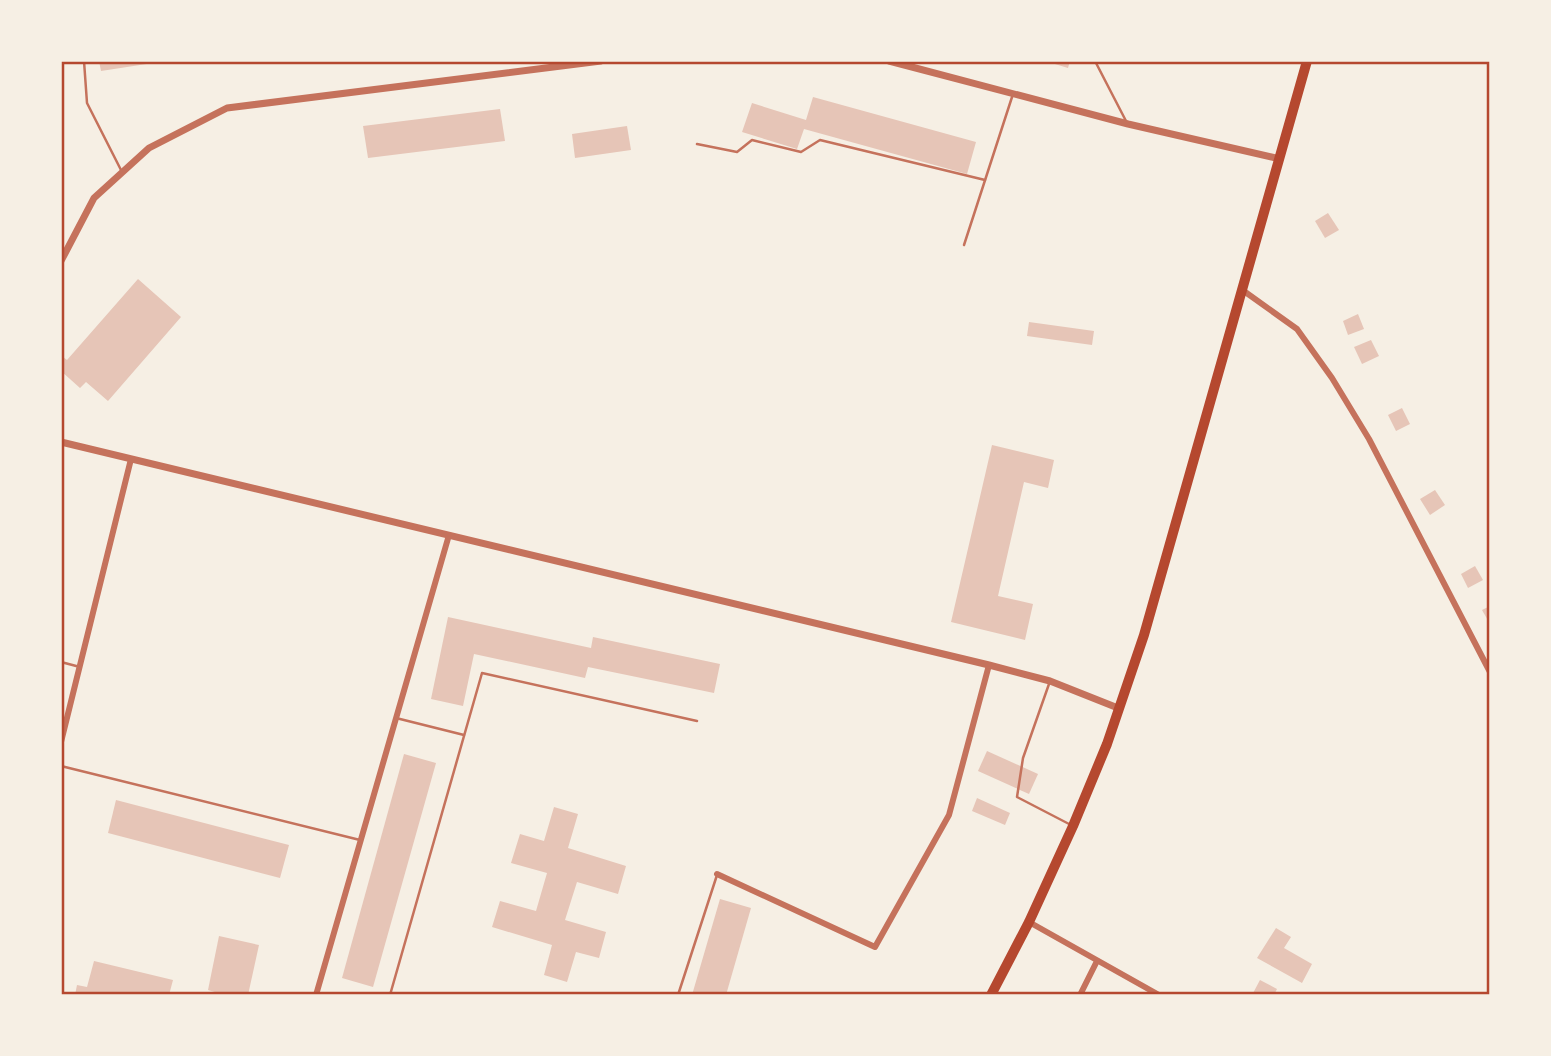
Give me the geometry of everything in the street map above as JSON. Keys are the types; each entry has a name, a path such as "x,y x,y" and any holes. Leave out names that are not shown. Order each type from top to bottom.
{"highway":[{"path":"991,995 1029,922 1073,826 1107,744 1144,635 1307,61"}],"street":[{"path":"61,261 94,198 122,172 149,148 227,108 601,61"},
{"path":"889,61 1128,124 1280,159"},
{"path":"1241,289 1297,329 1332,378 1375,450 1490,672"},
{"path":"61,442 989,665 1050,681 1118,708"},
{"path":"61,742 131,459"},
{"path":"316,995 449,535"},
{"path":"717,874 875,947 949,815 989,665"},
{"path":"1029,922 1159,995"},
{"path":"1080,995 1097,961"}],"lane":[{"path":"84,61 87,103 122,172"},
{"path":"1095,61 1128,124"},
{"path":"964,245 1013,94"},
{"path":"697,144 737,152 752,140 801,152 820,140 985,180"},
{"path":"61,662 80,667"},
{"path":"390,995 482,673 697,721"},
{"path":"1050,681 1023,758 1017,797 1073,826"},
{"path":"396,718 464,735"},
{"path":"61,766 360,840"},
{"path":"678,995 717,874"}],"building":[{"path":"99,61 152,61 153,63 101,71"},
{"path":"1045,61 1070,61 1068,68"},
{"path":"813,97 976,142 967,174 804,129 797,149 742,132 752,103 806,120"},
{"path":"500,109 505,141 368,158 363,126"},
{"path":"627,126 631,150 575,158 572,134"},
{"path":"1328,213 1339,230 1325,238 1315,221"},
{"path":"138,279 181,317 108,401 86,382 80,388 61,371 61,359 63,357 67,360"},
{"path":"1358,314 1364,329 1348,335 1343,321"},
{"path":"1029,322 1094,331 1092,345 1027,336"},
{"path":"1371,340 1379,356 1362,364 1354,347"},
{"path":"1402,408 1410,424 1396,431 1388,415"},
{"path":"992,445 1054,460 1048,488 1024,482 998,596 1033,604 1025,640 951,622"},
{"path":"1435,490 1445,505 1430,515 1420,499"},
{"path":"1475,566 1483,580 1468,588 1461,574"},
{"path":"1490,606 1490,624 1482,610"},
{"path":"448,617 591,648 593,637 720,664 714,693 588,667 585,678 474,654 463,706 431,699"},
{"path":"987,751 1038,774 1029,794 978,771"},
{"path":"404,754 436,763 373,987 342,978"},
{"path":"977,798 1010,813 1005,825 972,811"},
{"path":"116,800 289,845 280,878 108,833"},
{"path":"554,807 578,814 568,848 626,866 618,894 577,882 565,920 606,932 599,958 576,952 567,982 544,975 552,945 492,927 500,901 536,911 547,873 511,863 520,834 544,841"},
{"path":"720,899 751,908 726,995 692,995"},
{"path":"1276,928 1291,937 1284,948 1312,964 1302,983 1257,958"},
{"path":"219,936 259,945 248,995 225,995 208,990"},
{"path":"94,961 173,980 169,995 75,995 77,985 87,987"},
{"path":"1260,980 1277,989 1274,995 1252,995"}]}
